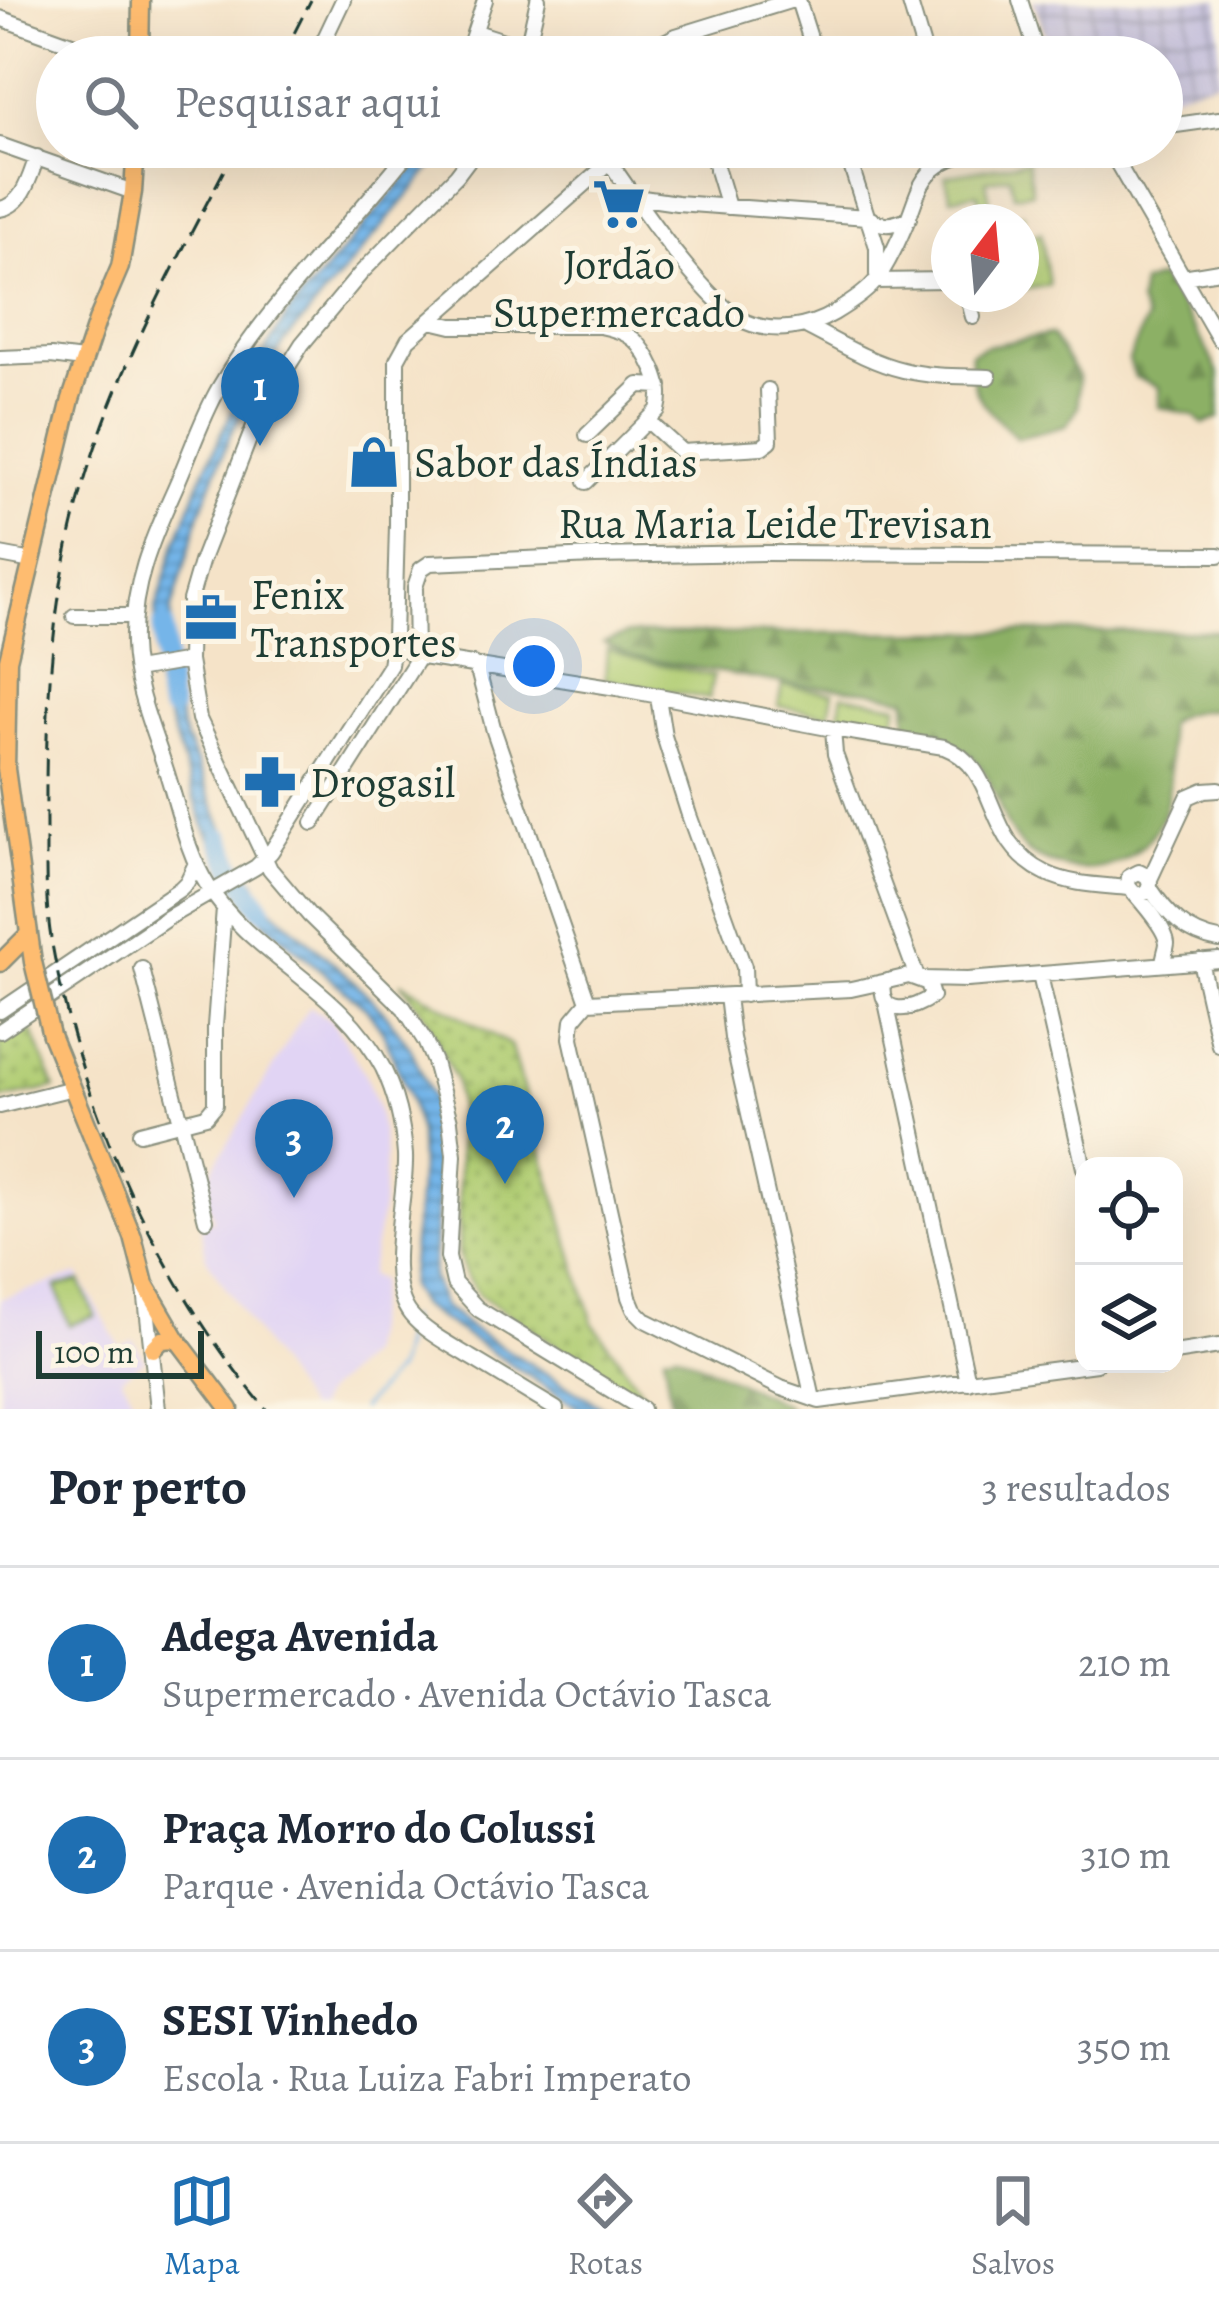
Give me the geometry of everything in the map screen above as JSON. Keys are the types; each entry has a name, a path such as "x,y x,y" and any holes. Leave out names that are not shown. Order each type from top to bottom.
{"main road":[{"path":"140,36 141,0"},
{"path":"135,168 120,267 83,359 4,660 6,769 28,935 51,1035 133,1237 145,1284 177,1339 230,1409"},
{"path":"0,963 28,935"},
{"path":"153,1349 162,1340 177,1339"}],"street":[{"path":"326,36 344,0"},
{"path":"485,0 482,34 486,36"},
{"path":"528,36 538,0"},
{"path":"676,36 796,0 809,36"},
{"path":"909,0 920,36"},
{"path":"1020,0 1031,36"},
{"path":"0,18 50,36"},
{"path":"1183,124 1219,119"},
{"path":"0,145 36,157"},
{"path":"0,209 20,200 36,163"},
{"path":"66,168 133,192"},
{"path":"140,1133 206,1116 215,1105 214,1026 224,908 218,889 196,863 139,670 133,616 138,580 218,391 313,261 394,168"},
{"path":"462,168 361,273 279,377 260,411 195,583 188,612 188,662 199,719 254,837 260,863 404,1008 424,1041 441,1081 450,1121 454,1177 448,1257 454,1283 478,1310 641,1409"},
{"path":"0,1031 129,943 260,863 285,829 386,674 393,648 397,360 408,340 603,168"},
{"path":"614,168 727,310 750,324 773,327 806,326 841,309 876,280 923,181 936,168"},
{"path":"716,168 728,207"},
{"path":"851,168 877,247 876,280"},
{"path":"1120,168 1219,339"},
{"path":"636,197 866,218 884,225 909,218"},
{"path":"652,219 677,203"},
{"path":"1183,277 1219,271"},
{"path":"876,280 931,280"},
{"path":"446,307 464,326"},
{"path":"972,312 974,317"},
{"path":"431,321 464,326 600,326 617,329 645,349 660,386 661,404 586,482"},
{"path":"806,326 899,370 989,377"},
{"path":"587,435 638,385 645,349"},
{"path":"0,358 83,359"},
{"path":"638,385 660,386"},
{"path":"648,421 682,452 762,447 771,433 768,390"},
{"name":"Rua Maria Leide Trevisan","path":"416,656 415,587 421,569 448,560 765,553 1219,555"},
{"path":"0,555 32,560"},
{"path":"74,616 133,616"},
{"path":"393,648 416,656 944,747 971,764 1011,847 1031,865 1082,883 1139,883 1175,921 1219,940"},
{"path":"313,823 416,656"},
{"path":"139,670 188,662"},
{"path":"473,664 588,1002"},
{"path":"658,697 664,736 744,967 746,995"},
{"path":"839,730 836,754 901,937 932,996"},
{"path":"1139,883 1165,845 1188,797 1219,789"},
{"path":"254,837 285,829"},
{"path":"0,1011 180,889 196,863"},
{"path":"1139,883 1164,934 1162,963"},
{"path":"224,908 356,1024 391,1084 405,1157 397,1273 404,1306 415,1320 556,1409"},
{"path":"883,993 898,976 901,937"},
{"path":"898,976 968,980 1219,960"},
{"path":"1200,961 1219,1045"},
{"path":"142,969 206,1220"},
{"path":"1040,975 1081,1157"},
{"path":"897,1053 896,1024 904,1009 968,980"},
{"path":"904,1009 883,993 851,988 588,1002 573,1020 571,1038 634,1310 645,1321 813,1399 1075,1367"},
{"path":"883,993 968,1382"},
{"path":"728,996 732,1038 813,1399"},
{"path":"0,1106 73,1088"},
{"path":"145,1284 158,1409"},
{"path":"1183,1352 1219,1346"},
{"path":"782,1388 804,1363"},
{"path":"898,1391 900,1409"}],"shaded area":[{"path":"1033,0 1219,0 1219,80 1183,91 1183,36 1046,36"},
{"path":"310,1007 331,1020 364,1072 378,1109 385,1156 382,1209 369,1276 380,1281 366,1356 324,1394 316,1409 307,1409 206,1258 201,1223 214,1220 202,1187"},
{"path":"78,1274 120,1346 133,1340 145,1360 121,1377 133,1399 120,1409 0,1409 0,1299"}],"green space":[{"path":"989,168 1028,168 1032,192 1014,195 1010,176 986,181 990,204 981,204 978,193 951,198 945,176"},
{"path":"1041,233 1049,285 1039,287"},
{"path":"1159,278 1194,327 1219,379 1219,418 1203,424 1193,415 1159,407 1159,387 1135,377 1129,360 1146,320 1139,303 1142,284"},
{"path":"1051,335 1078,376 1078,408 1066,426 1017,438 977,392 971,353"},
{"path":"1219,631 1219,709 1185,714 1167,724 1169,788 1159,824 1128,857 1087,869 1052,863 1022,846 991,784 969,754 907,734 906,699 634,657 604,643 628,634"},
{"path":"607,649 713,676 709,699 605,679"},
{"path":"782,685 833,693 829,715 778,706"},
{"path":"843,695 898,705 893,728 838,718"},
{"path":"401,982 510,1045 593,1323 654,1408 479,1295 466,1276 459,1256 456,1081 427,1018"},
{"path":"25,1024 55,1088 0,1099 0,1040"},
{"path":"80,1281 95,1316 69,1325 56,1287"},
{"path":"676,1352 790,1409 676,1409 664,1355"}],"water":[{"path":"415,168 431,168 284,343 231,433 200,513 171,612 172,654 156,655 156,609 202,476 244,384 290,311"},
{"path":"171,682 181,727 237,862 224,868 203,823 157,685"},
{"path":"254,880 265,902 358,985 411,1049 434,1103 438,1192 432,1277 442,1305 470,1328 606,1409 580,1409 420,1306 409,1286 420,1169 419,1133 410,1099 383,1032 366,1008 266,924 238,891"}],"waterway":[{"path":"163,626 171,708"},
{"path":"221,838 233,868 262,909"},
{"path":"361,1409 396,1370 408,1318"}],"railway":[{"path":"293,36 311,0"},
{"path":"225,168 141,334 80,497 54,637 46,886 65,1006 82,1068 129,1190 191,1306 266,1409"}],"place":[{"name":"Jordão Supermercado","path":"619,204"},
{"name":"Adega Avenida","path":"260,446"},
{"name":"Sabor das Índias","path":"374,462"},
{"name":"Fenix Transportes","path":"211,618"},
{"name":"Drogasil","path":"270,782"},
{"name":"Praça Morro do Colussi","path":"505,1184"},
{"name":"SESI Vinhedo","path":"294,1198"}]}
